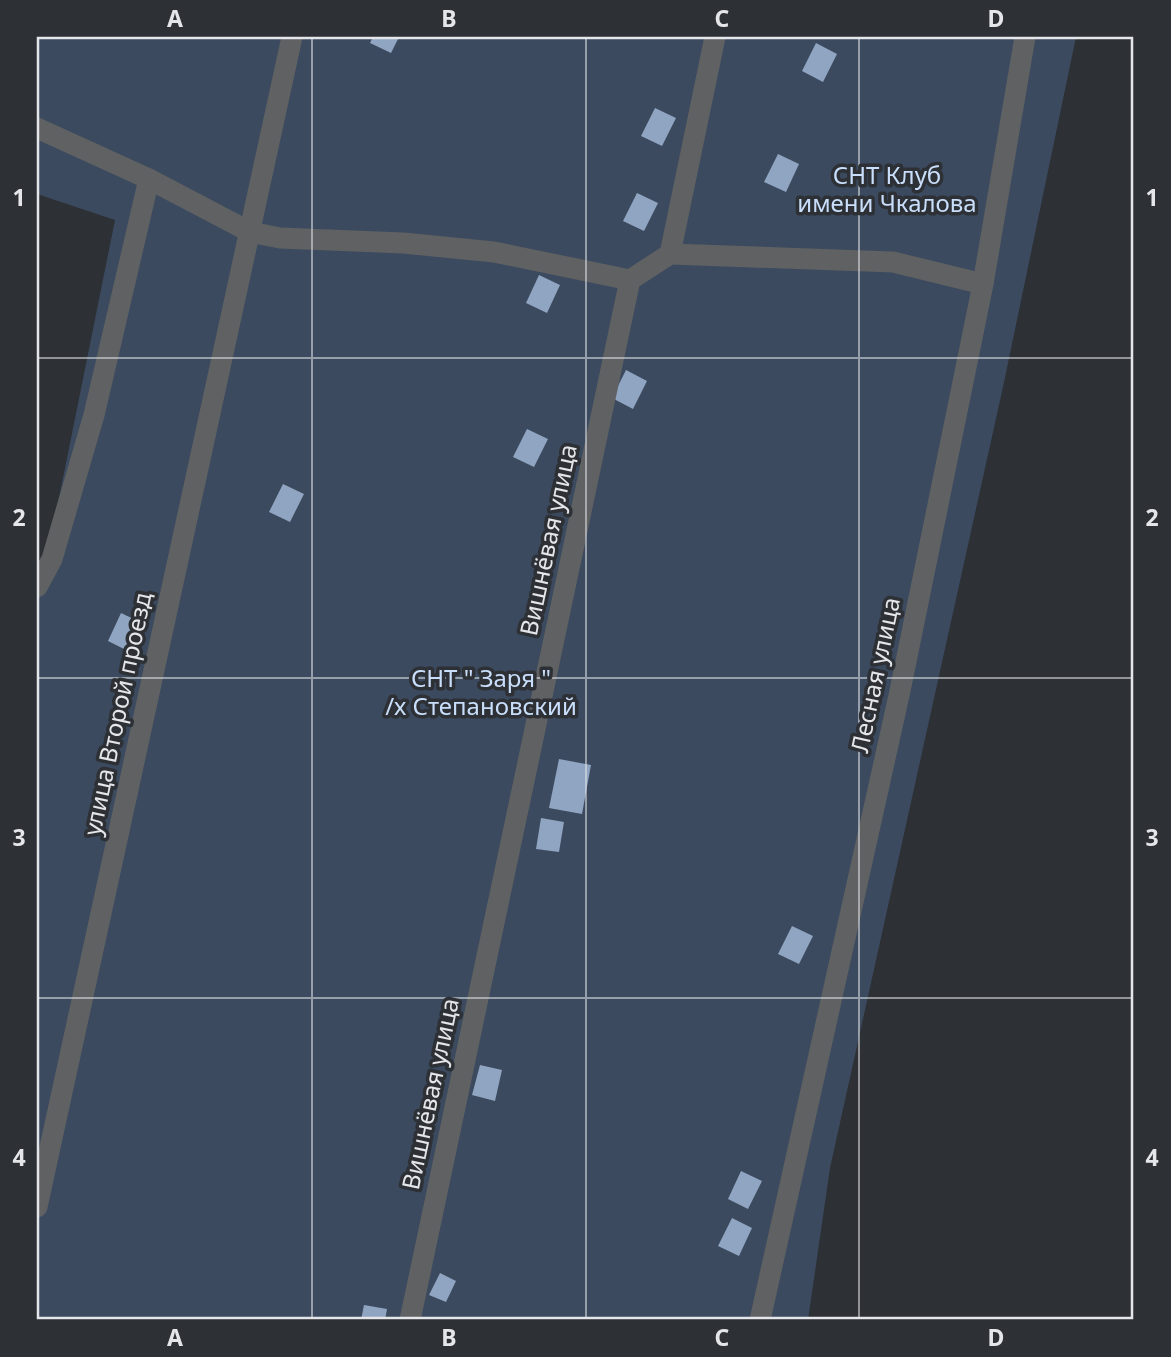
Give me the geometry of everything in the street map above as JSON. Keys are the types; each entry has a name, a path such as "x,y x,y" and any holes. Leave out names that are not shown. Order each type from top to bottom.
{"lane":[{"name":"улица Второй проезд","path":"37,1207 292,37"},
{"path":"670,254 715,37"},
{"name":"Лесная улица","path":"760,1320 900,691 983,284 1025,37"},
{"path":"37,128 149,179 250,232 280,238 402,243 494,252 630,281 670,254 893,262 983,284"},
{"path":"37,587 52,559 94,415 149,179"},
{"name":"Вишнёвая улица","path":"410,1320 630,281"}],"green space":[{"name":"СНТ \" Заря \" /х Степановский","path":"37,37 1076,37 1003,387 830,1168 808,1320 37,1320 37,607 115,220 37,194"}],"building":[{"path":"373,37 399,37 391,53 370,43"},
{"path":"816,43 837,54 823,82 802,71"},
{"path":"655,108 676,118 662,146 641,136"},
{"path":"778,154 799,164 786,192 764,182"},
{"path":"637,193 658,203 644,231 623,221"},
{"path":"539,275 560,285 547,313 526,303"},
{"path":"626,370 647,381 633,409 612,398"},
{"path":"527,429 548,439 534,467 513,457"},
{"path":"283,484 304,494 290,522 269,512"},
{"path":"121,613 142,623 128,651 108,641"},
{"path":"559,759 591,765 582,814 549,808"},
{"path":"541,818 564,822 559,852 536,849"},
{"path":"792,926 813,936 799,964 778,954"},
{"path":"480,1065 502,1070 495,1101 472,1095"},
{"path":"741,1171 762,1181 748,1209 728,1199"},
{"path":"732,1218 752,1228 739,1256 718,1246"},
{"path":"440,1273 456,1281 446,1302 429,1295"},
{"path":"364,1305 387,1309 385,1320 361,1320"}],"park label":[{"name":"СНТ Клуб имени Чкалова","path":"887,190"}]}
